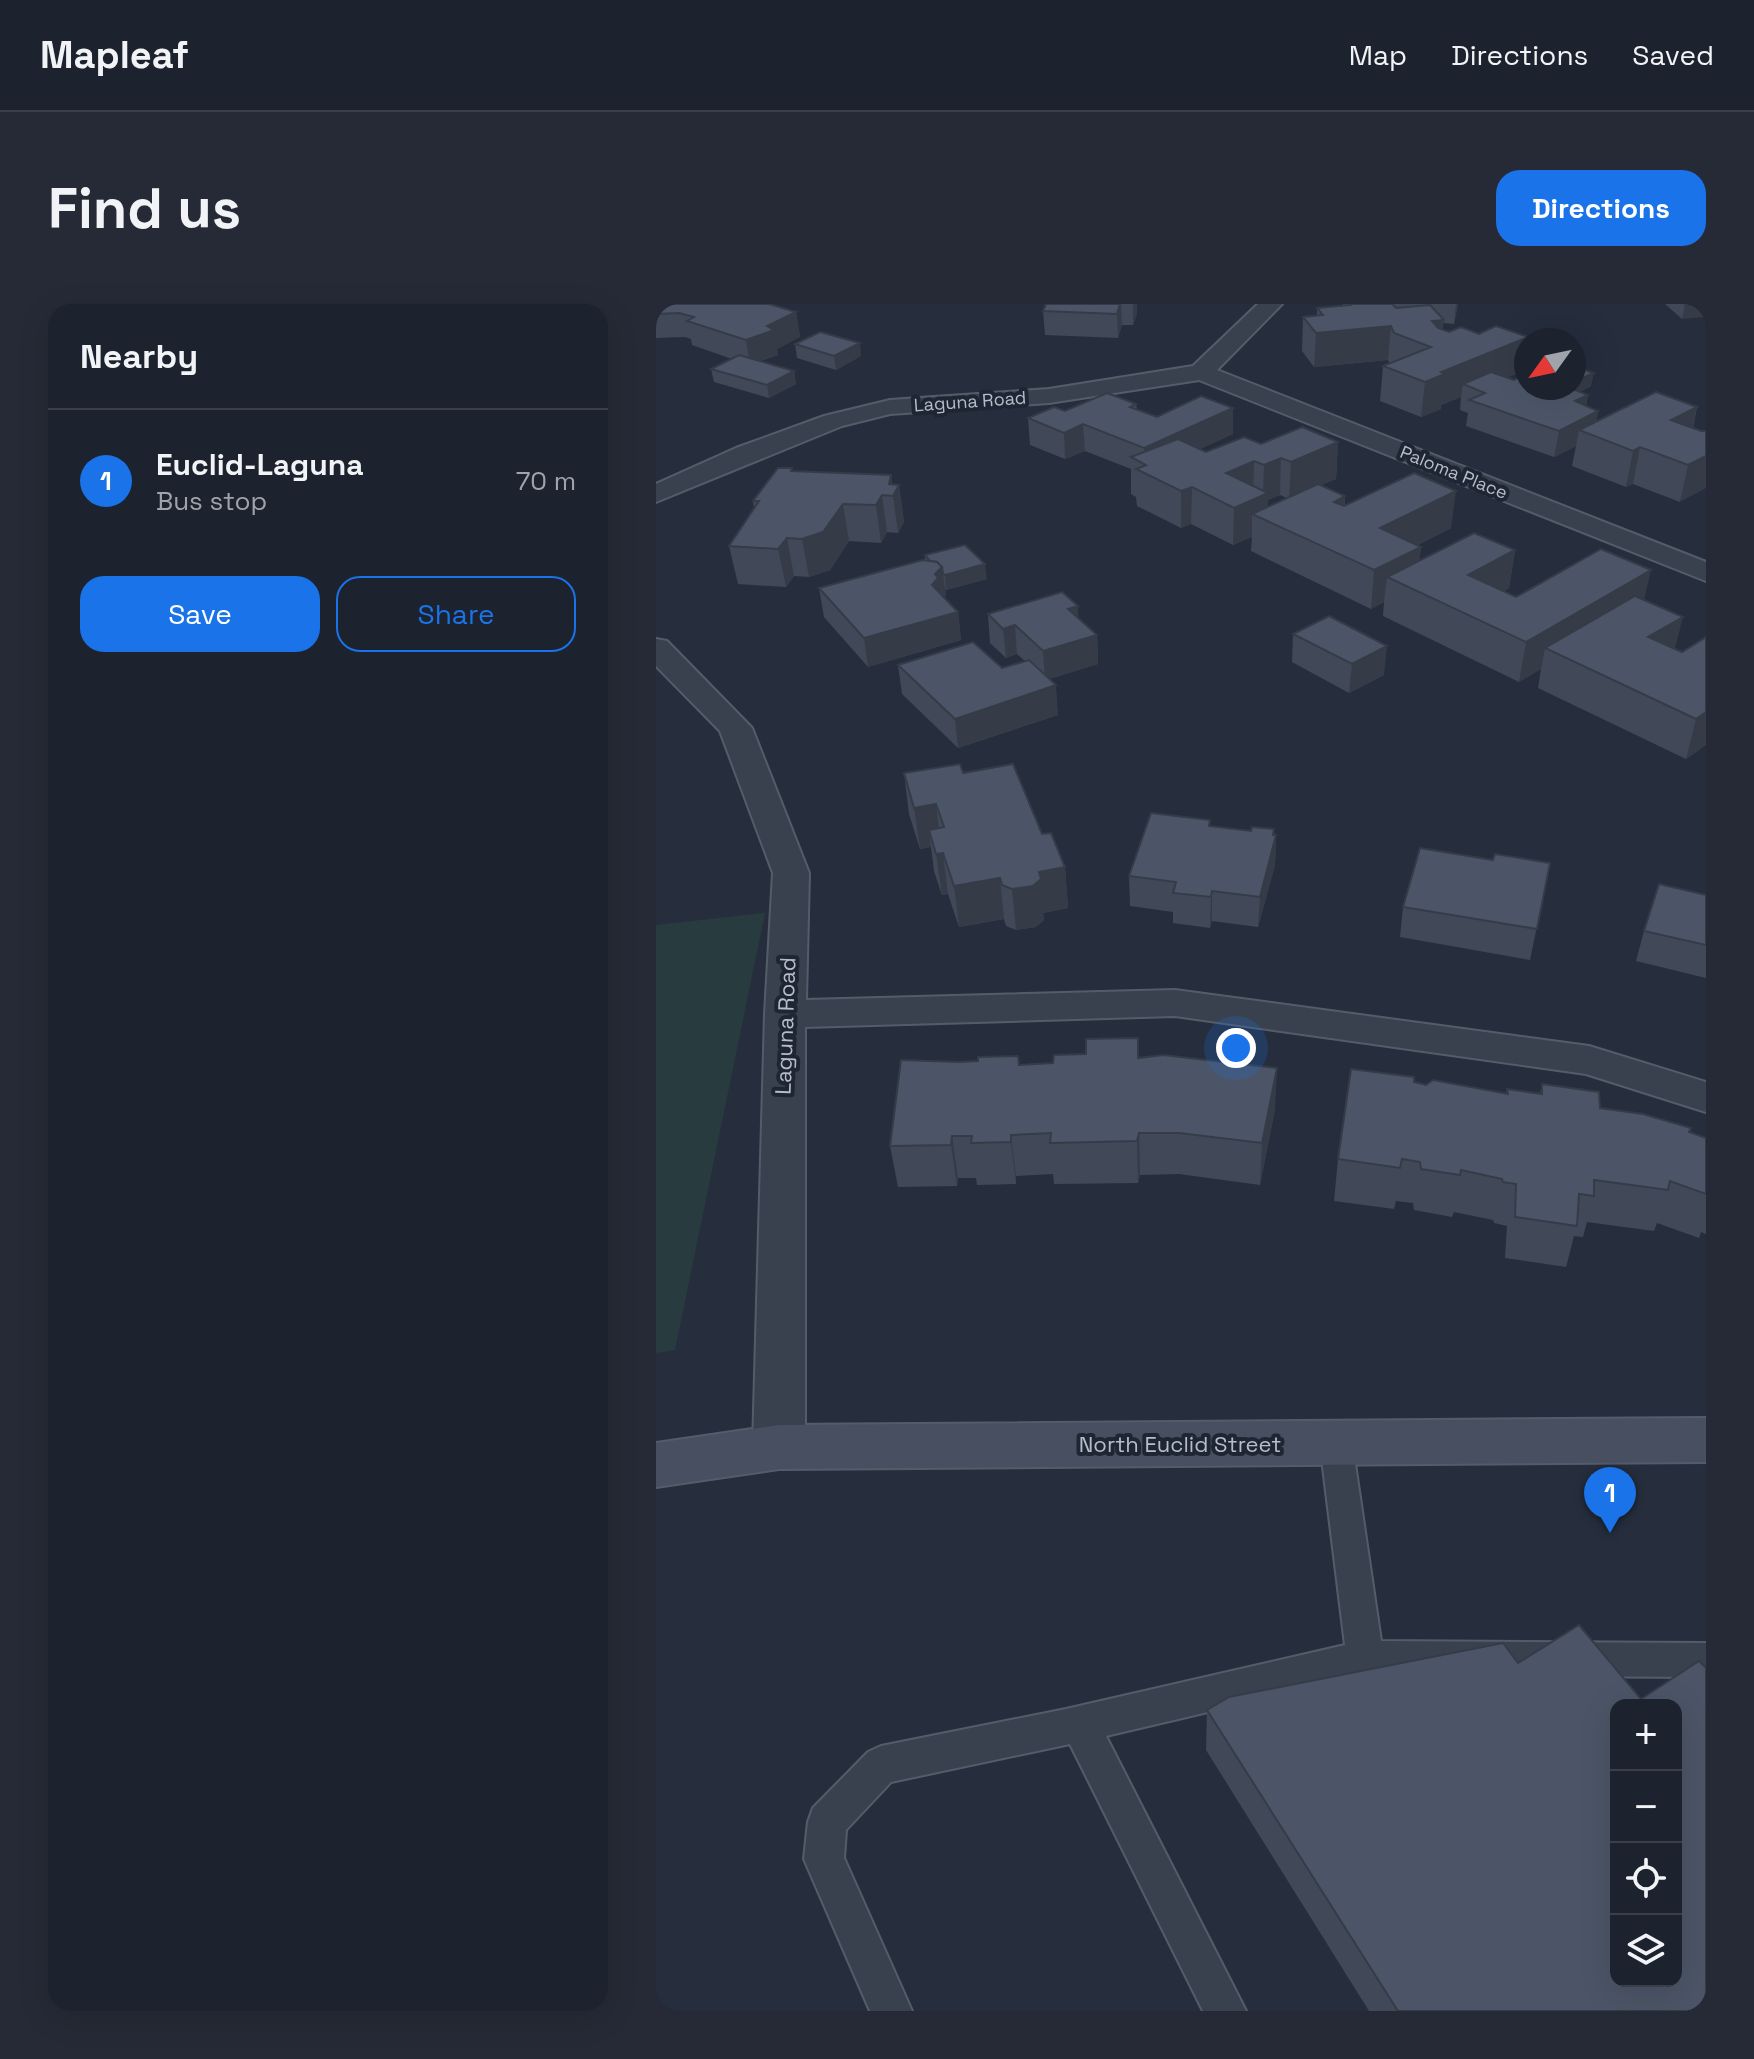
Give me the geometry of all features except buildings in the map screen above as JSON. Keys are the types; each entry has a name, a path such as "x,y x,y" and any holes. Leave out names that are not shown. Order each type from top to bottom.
{"main road":[{"name":"North Euclid Street","path":"656,1465 779,1447 1706,1440"}],"street":[{"path":"1201,372 1271,304"},
{"name":"Laguna Road","path":"656,494 745,454 818,427 890,407 1049,396 1201,372"},
{"name":"Paloma Place","path":"1201,372 1706,572"},
{"name":"Laguna Road","path":"656,648 735,728 791,873 785,1014 779,1447"},
{"path":"785,1014 1175,1003 1589,1060 1706,1097"}],"lane":[{"path":"1336,1443 1365,1658"},
{"path":"891,2011 824,1859 827,1822 881,1765 1080,1724 1365,1658 1706,1660"},
{"path":"1080,1724 1225,2011"}],"green space":[{"path":"765,913 675,1350 656,1353 656,925"}],"place":[{"name":"Euclid-Laguna","path":"1610,1533"}]}
